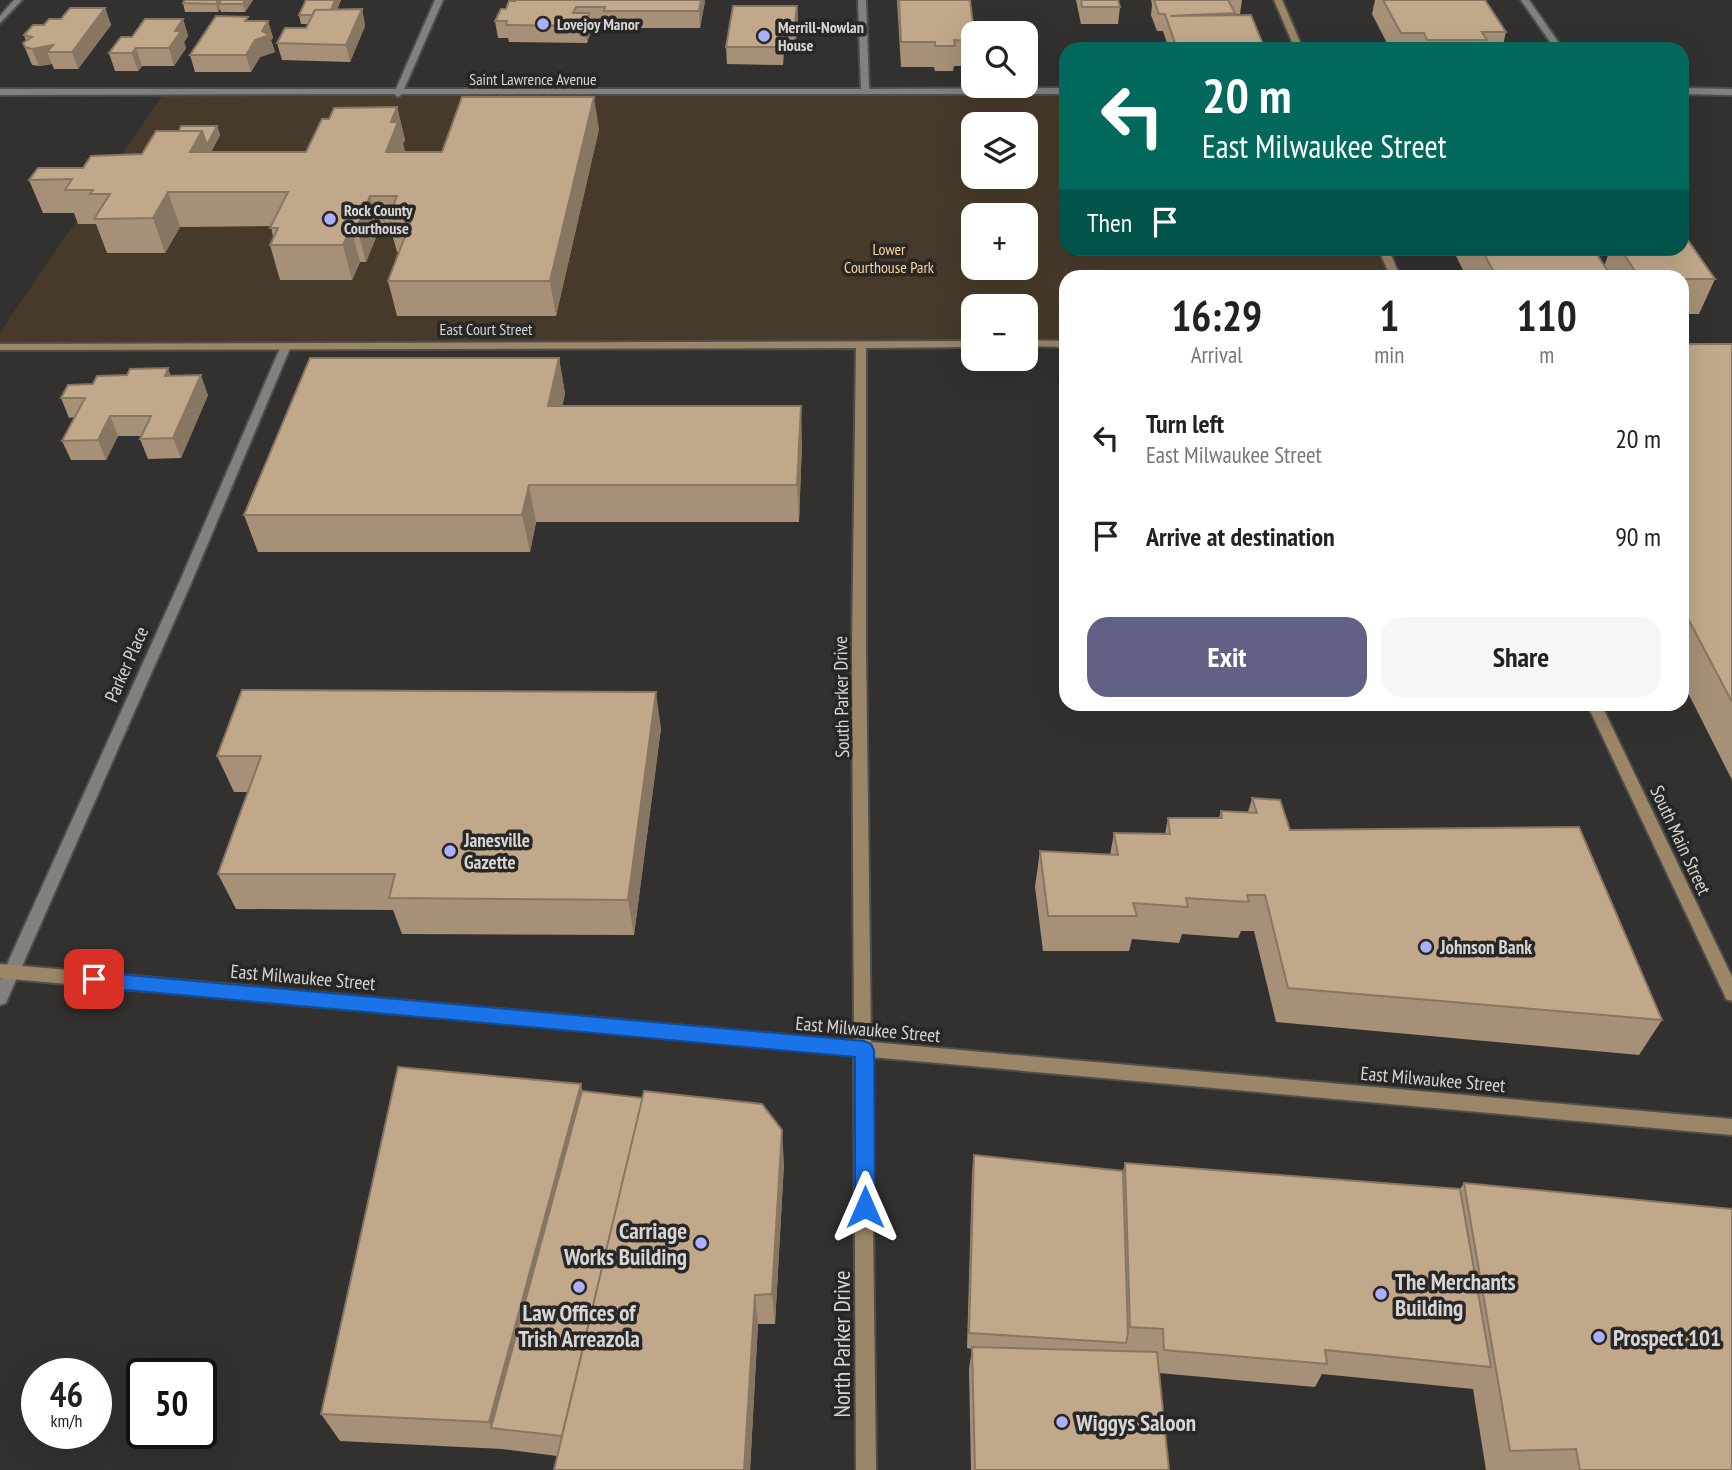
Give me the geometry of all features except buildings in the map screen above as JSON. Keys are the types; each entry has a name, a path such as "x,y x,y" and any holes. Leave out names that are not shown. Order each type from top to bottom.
{"main road":[{"path":"1278,0 1296,42"},
{"path":"1038,343 1059,344"},
{"name":"South Parker Drive","path":"861,344 859,649 864,1050"},
{"name":"East Court Street","path":"0,347 961,344"},
{"name":"South Main Street","path":"1597,711 1732,994"},
{"name":"East Milwaukee Street","path":"7,972 1732,1127"},
{"name":"North Parker Drive","path":"864,1050 866,1470"}],"street":[{"path":"0,21 18,0"},
{"path":"398,94 439,0"},
{"path":"862,0 865,92"},
{"path":"1525,0 1554,42"},
{"name":"Saint Lawrence Avenue","path":"0,92 398,94 1059,91"},
{"path":"1689,91 1732,92"},
{"name":"Parker Place","path":"0,998 7,972 186,581 286,346"}],"green space":[{"name":"Lower Courthouse Park","path":"961,91 961,98 1038,98 1038,91 1059,91 1059,256 1386,256 1392,270 1059,270 1059,344 1038,343 1038,294 961,294 961,344 0,347 0,332 165,92"}],"place":[{"name":"Lovejoy Manor","path":"543,24"},
{"name":"Merrill-Nowlan House","path":"764,36"},
{"name":"Rock County Courthouse","path":"330,219"},
{"name":"Janesville Gazette","path":"450,851"},
{"name":"Johnson Bank","path":"1426,947"},
{"name":"Carriage Works Building","path":"701,1243"},
{"name":"Law Offices of Trish Arreazola","path":"579,1287"},
{"name":"The Merchants Building","path":"1381,1294"},
{"name":"Prospect 101","path":"1599,1337"},
{"name":"Wiggys Saloon","path":"1062,1422"}],"route":[{"path":"94,979 864,1050 865,1207"}]}
